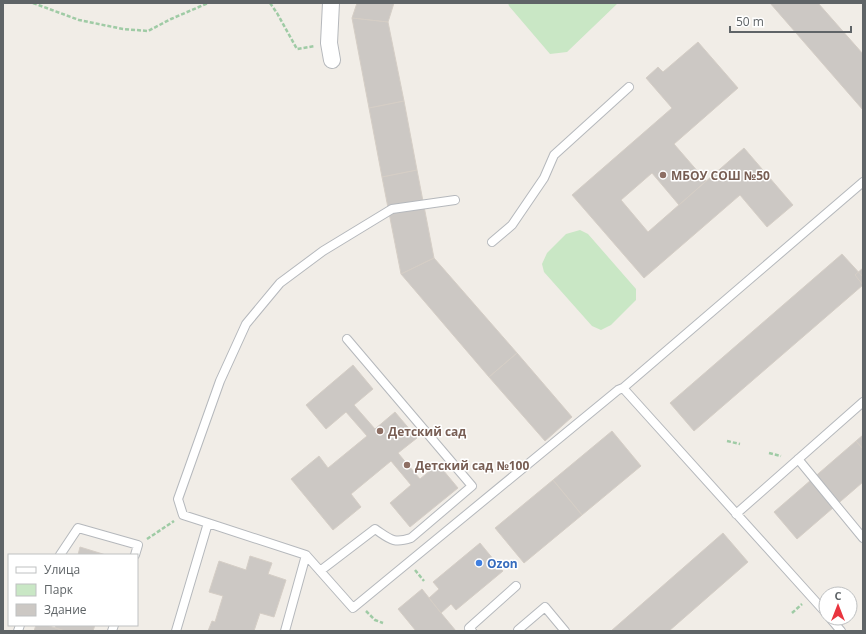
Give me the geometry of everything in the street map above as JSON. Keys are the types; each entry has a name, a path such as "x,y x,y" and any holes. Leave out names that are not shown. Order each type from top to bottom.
{"street":[{"path":"330,3 329,43 332,60"}],"lane":[{"path":"492,242 512,224 544,178 554,155 629,87"},
{"path":"455,200 392,210 323,252 280,283 246,324 220,381 178,499 183,515 306,555 353,608 618,390 623,388 863,182"},
{"path":"320,571 375,529 389,539 400,542 411,538 472,486 347,339"},
{"path":"623,388 818,604"},
{"path":"736,514 863,402"},
{"path":"798,459 862,534"},
{"path":"176,631 208,523"},
{"path":"61,554 78,528 138,545 135,554"},
{"path":"285,631 306,555"},
{"path":"472,631 469,628 516,586"},
{"path":"518,631 545,607 565,631"}],"path":[{"path":"33,3 79,20 123,29 148,31 208,3"},
{"path":"270,3 297,49 329,43"},
{"path":"727,441 740,444"},
{"path":"769,453 781,456"},
{"path":"138,545 183,515"},
{"path":"792,613 805,601"},
{"path":"358,604 375,620 383,622"}],"green space":[{"path":"508,3 618,3 567,52 550,54"},
{"path":"580,230 588,234 636,289 636,300 611,325 601,330 592,326 544,272 542,264 547,253 566,234"}],"building":[{"path":"357,3 394,3 388,22 352,18"},
{"path":"770,3 818,3 863,54 863,110"},
{"path":"352,18 388,22 404,101 369,108"},
{"path":"698,42 738,88 674,144 706,181 688,197 744,148 793,205 767,227 740,195 644,278 572,195 672,108 646,78 658,67 663,72","holes":["652,173 679,205 648,232 621,200"]},
{"path":"404,101 417,170 382,177 369,108"},
{"path":"417,170 434,258 401,274 382,177"},
{"path":"842,254 863,277 863,285 694,431 670,403"},
{"path":"434,258 517,353 489,377 401,274"},
{"path":"863,268 863,285 855,275"},
{"path":"517,353 572,417 545,441 489,377"},
{"path":"353,365 373,389 354,405 375,429 395,412 417,438 398,453 420,479 438,464 458,488 410,527 390,503 411,485 391,461 351,494 361,507 333,530 291,479 319,456 328,468 367,436 346,412 326,429 306,405"},
{"path":"612,431 641,466 582,515 553,480"},
{"path":"863,435 863,449 856,441"},
{"path":"856,441 863,449 863,482 797,539 774,512"},
{"path":"553,480 582,515 524,563 495,528"},
{"path":"723,533 748,562 669,631 611,631"},
{"path":"480,543 503,571 456,610 451,604 441,613 429,598 439,589 433,582"},
{"path":"80,547 103,554 78,554"},
{"path":"250,556 272,563 268,574 286,580 274,617 260,613 254,631 208,631 212,621 215,622 223,596 209,592 219,561 246,570"},
{"path":"422,589 456,631 416,631 398,609"},
{"path":"36,626 49,626 65,631 34,631"},
{"path":"56,626 95,626 93,631 65,631 55,628"}],"place":[{"name":"МБОУ СОШ №50","path":"663,175"},
{"name":"Детский сад","path":"380,431"},
{"name":"Детский сад №100","path":"407,465"},
{"name":"Ozon","path":"479,563"}]}
